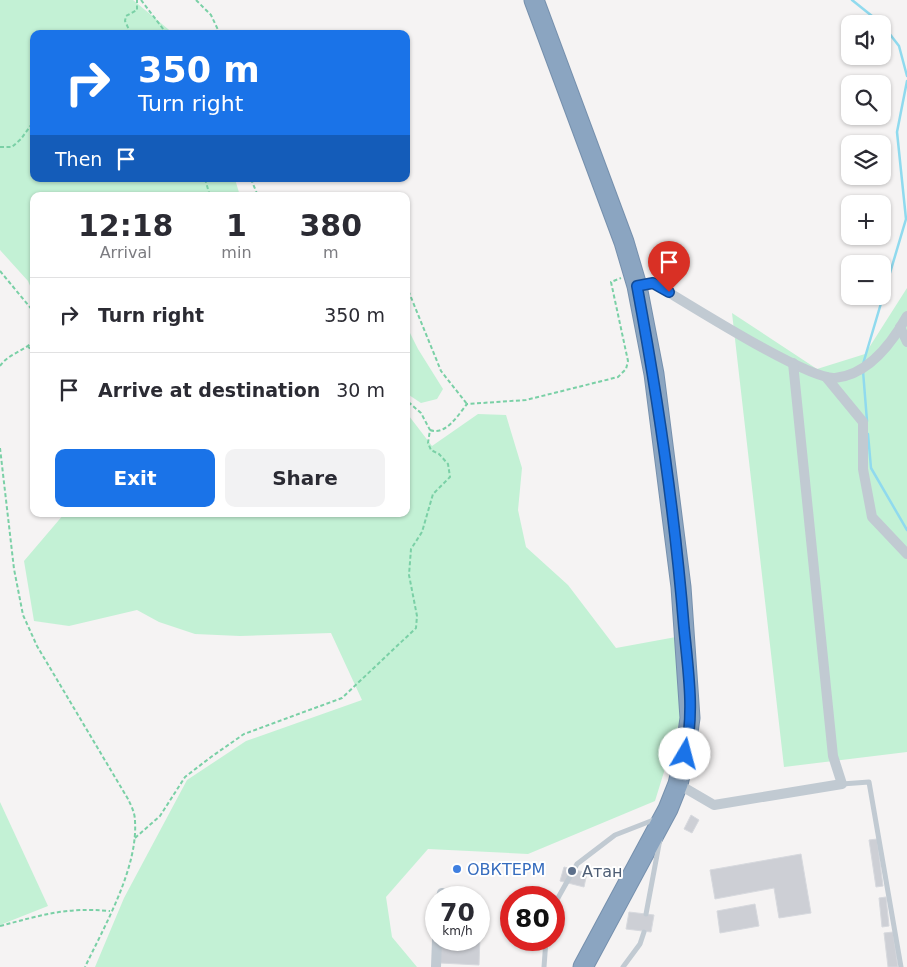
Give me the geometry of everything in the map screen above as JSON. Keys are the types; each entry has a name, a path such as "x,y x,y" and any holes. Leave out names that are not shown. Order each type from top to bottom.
{"highway":[{"path":"534,0 620,233 635,279 654,374 681,587 690,718 688,744 678,784 664,816 583,967"}],"street":[{"path":"635,279 653,283 818,376 852,374 872,362 907,316"},
{"path":"900,327 907,342"},
{"path":"678,784 714,805 842,784 833,756 793,363"},
{"path":"826,377 863,422 863,469 872,517 907,554"},
{"path":"436,967 437,951"}],"lane":[{"path":"842,784 868,782 901,967"},
{"path":"565,886 577,864 615,835 664,816"},
{"path":"646,914 664,816"},
{"path":"623,967 640,944 644,932"},
{"path":"544,967 545,951"}],"path":[{"path":"128,30 124,21 126,16 137,10 137,0"},
{"path":"141,0 164,30"},
{"path":"196,0 211,15 218,30"},
{"path":"0,147 12,147 30,127"},
{"path":"0,271 30,307"},
{"path":"430,430 436,432 443,430 467,404 526,400 618,378 626,369 628,361 611,282 635,279"},
{"path":"410,295 441,371 467,404"},
{"path":"0,366 5,359 30,345"},
{"path":"135,838 160,816 185,777 210,757 244,734 342,698 416,628 418,616 409,574 411,549 422,532 433,494 450,477 448,464 439,454 432,450 428,443 430,430 421,413 410,403"},
{"path":"0,448 14,569 24,615 37,646 128,798 136,819 131,859 111,911 85,967"},
{"path":"0,926 54,912 81,908 111,911"}],"green space":[{"path":"0,0 133,0 169,30 30,30 30,182 236,182 239,192 30,192 30,286 0,250"},
{"path":"907,288 907,752 784,767 732,313 817,369 865,354"},
{"path":"410,333 443,389 437,399 421,403 410,396"},
{"path":"478,414 506,415 522,468 518,510 526,547 568,585 616,648 676,637 681,717 655,801 528,854 428,849 386,897 392,937 417,967 95,967 124,898 187,780 246,741 362,700 331,633 240,636 195,634 159,622 137,610 69,626 34,621 24,561 61,517 410,517 410,417 432,446"},
{"path":"0,802 48,906 0,925"}],"building":[{"path":"691,815 699,820 692,833 684,829"},
{"path":"877,839 883,886 876,887 869,840"},
{"path":"801,854 811,913 779,918 774,888 715,899 710,870"},
{"path":"564,867 587,873 584,887 560,881"},
{"path":"886,897 889,926 882,927 879,898"},
{"path":"755,904 759,926 720,933 717,911"},
{"path":"629,912 654,915 651,932 626,929"},
{"path":"893,932 898,967 888,967 884,933"},
{"path":"441,951 479,951 479,965 440,963"}],"waterway":[{"path":"852,0 871,15"},
{"path":"891,36 899,46 907,76"},
{"path":"863,364 906,219 897,132 907,81"},
{"path":"863,371 867,421"},
{"path":"868,434 871,468 907,530"}],"place":[{"name":"ОВКТЕРМ","path":"457,869"},
{"name":"Атан","path":"572,871"}],"route":[{"path":"669,292 653,283 637,286 654,374 681,587 690,718 688,744 685,754"}]}
